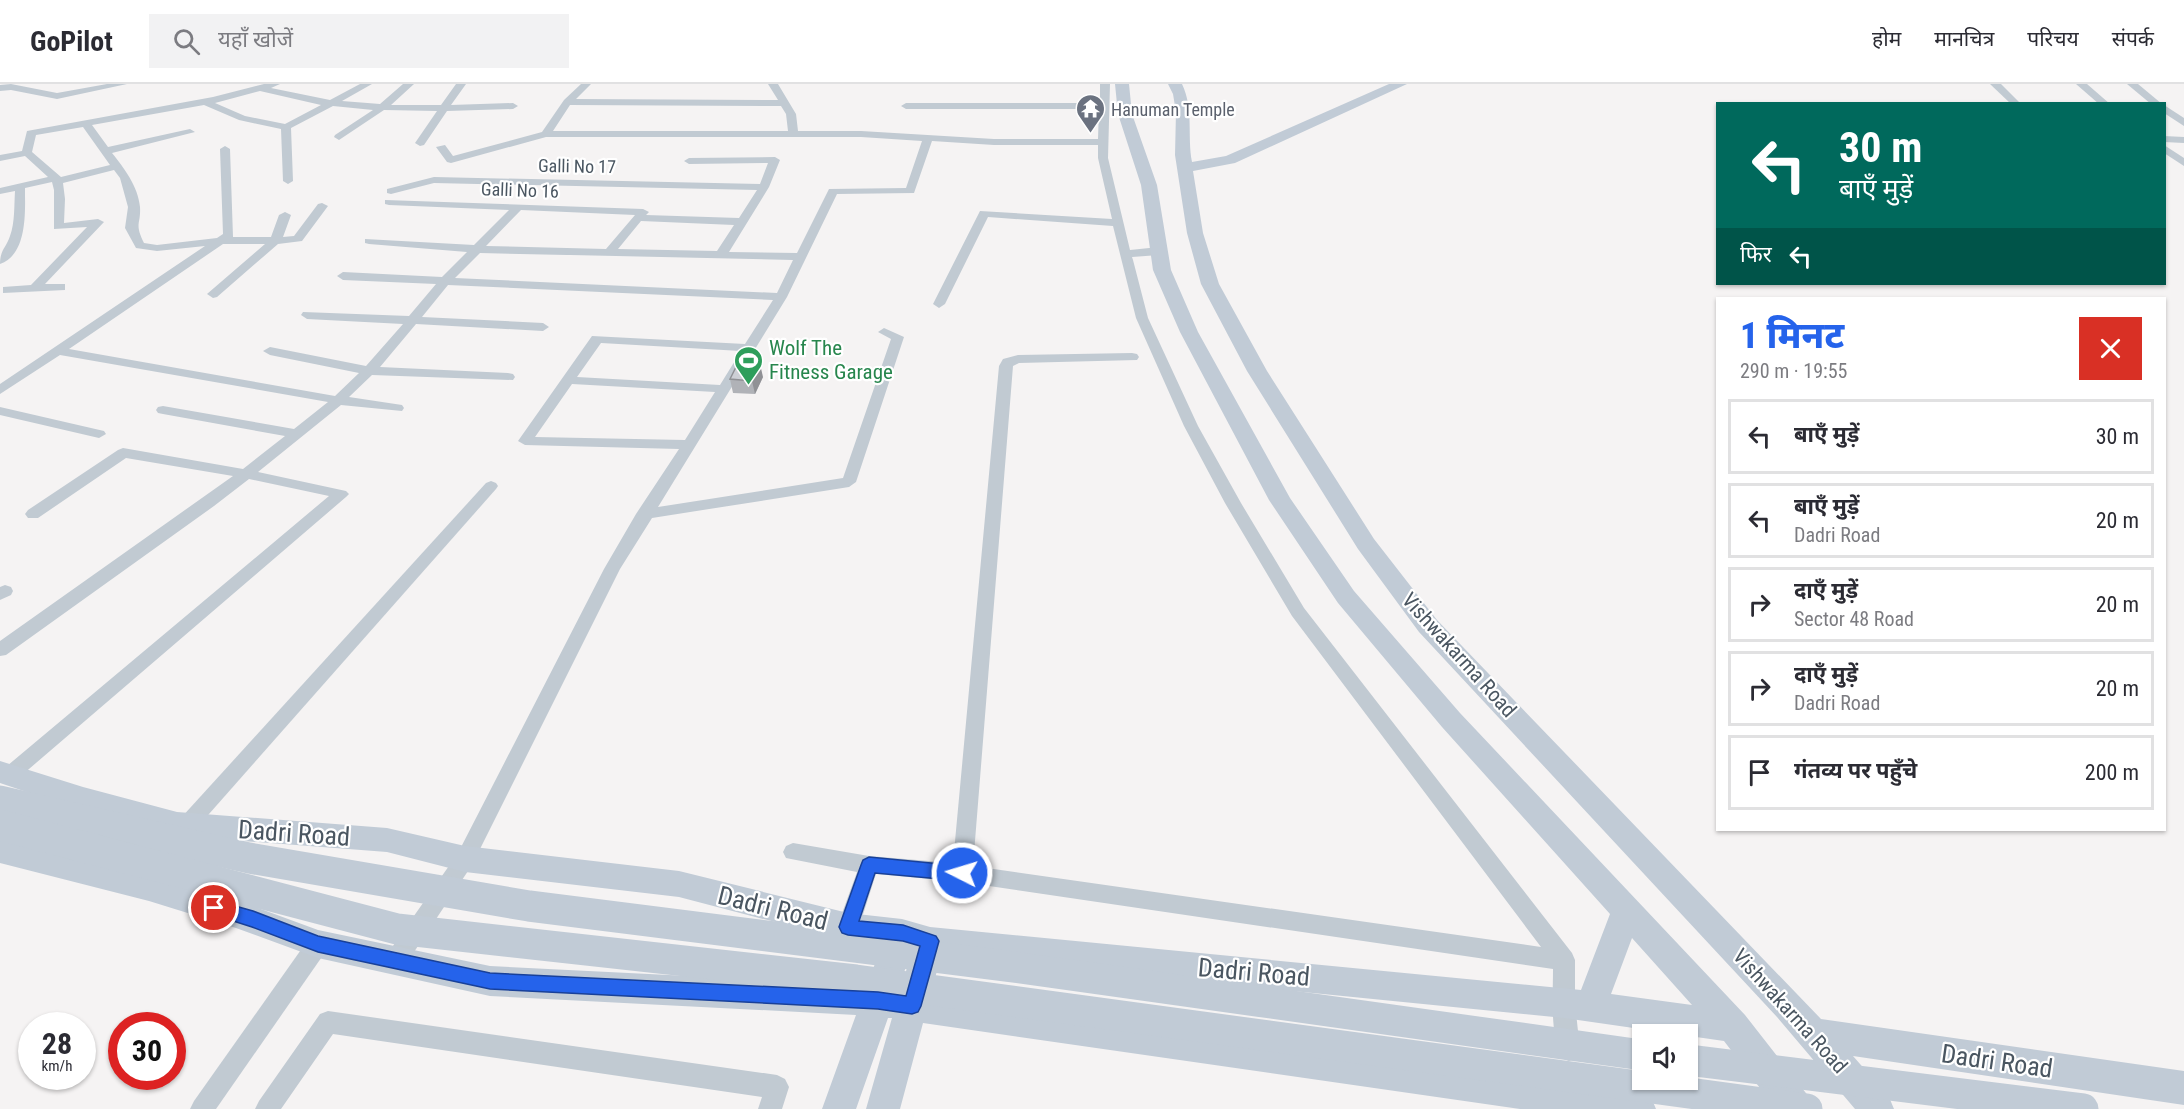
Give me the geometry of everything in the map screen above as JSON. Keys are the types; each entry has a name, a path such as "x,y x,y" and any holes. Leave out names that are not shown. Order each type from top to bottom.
{"main road":[{"path":"1122,84 1125,114 1149,185 1162,270 1189,332 1280,500 1346,597 1450,720 1733,1026 1797,1109"},
{"name":"Vishwakarma Road","path":"1175,84 1180,94 1183,112 1184,162 1195,233 1210,284 1257,371 1366,544 1428,626 1788,1006 1877,1109"},
{"path":"1254,133 1367,84"},
{"path":"1184,162 1230,160 1400,84"},
{"path":"1184,162 1222,147"},
{"path":"3,783 249,858 528,906 1006,966 1632,1054"},
{"name":"Dadri Road","path":"3,783 83,799 177,824 387,840 465,859 679,884 848,927 916,937 1577,1005 1733,1026"},
{"path":"0,825 397,929 856,980 1807,1109"},
{"path":"0,850 182,898 253,919 318,944 490,981 878,1001 1639,1109"},
{"path":"1577,1005 1626,911"},
{"path":"839,1109 878,1001 916,937"},
{"path":"883,1109 912,1006 916,937"},
{"path":"1382,984 1384,1073"},
{"name":"Dadri Road","path":"1811,1034 2184,1088"},
{"path":"1698,1061 2083,1109"}],"street":[{"path":"0,88 13,85 57,96 122,84"},
{"path":"248,84 283,96 383,108 513,106"},
{"path":"27,153 30,133 206,102 263,89 275,84"},
{"path":"206,102 242,118 286,127 367,84"},
{"path":"339,137 383,108 409,84"},
{"path":"420,143 461,84"},
{"path":"546,134 567,102 586,84"},
{"path":"772,84 791,114 793,134"},
{"path":"1105,84 1103,158 1125,254 1142,318 1191,426 1233,503 1298,612 1564,960 1577,1005 1574,1100"},
{"path":"1995,84 2015,102"},
{"path":"2081,84 2104,102"},
{"path":"2132,84 2155,102"},
{"path":"567,102 784,103"},
{"path":"906,106 1104,106"},
{"path":"2166,110 2184,123"},
{"path":"87,124 125,178 134,207 131,228 140,246 157,248 221,241 298,239 322,206"},
{"path":"286,127 288,180"},
{"path":"106,151 190,132"},
{"path":"441,147 451,160 546,134 861,134 994,142 1103,142"},
{"path":"396,960 465,859 612,569 644,514 691,445 781,297 798,257 833,190 910,191 928,138"},
{"path":"2166,139 2184,140"},
{"path":"0,390 230,235 225,150"},
{"path":"2166,150 2184,163"},
{"path":"0,158 27,153"},
{"path":"27,153 57,179 61,186 58,227 98,222 35,288"},
{"path":"689,161 775,160 764,187 721,255"},
{"path":"0,191 117,166"},
{"name":"Galli No 17","path":"390,197 434,180 764,187"},
{"path":"0,260 10,251 19,234 20,186"},
{"name":"Galli No 16","path":"390,197 516,209 643,212 638,218"},
{"path":"0,650 209,503 337,400 369,371 445,281 516,209"},
{"path":"939,304 984,213 1118,223"},
{"path":"213,294 275,240 285,215"},
{"path":"609,253 638,218 743,222"},
{"path":"369,241 476,249 798,257"},
{"path":"1125,254 1159,250"},
{"path":"343,276 781,297"},
{"path":"7,290 61,287"},
{"path":"307,315 543,327"},
{"path":"644,514 849,482 898,337 884,332"},
{"path":"691,445 525,441 597,339 750,348"},
{"path":"59,351 337,400 397,408"},
{"path":"270,351 369,371 508,377"},
{"path":"962,873 1006,366 1008,362 1018,358 1132,357"},
{"path":"567,380 725,389"},
{"path":"162,410 296,434"},
{"path":"0,411 99,434"},
{"path":"3,783 341,494 246,474 123,453 33,514"},
{"path":"187,825 491,486"},
{"path":"793,852 869,865 962,873 1472,949 1564,960"},
{"path":"848,927 869,865"},
{"path":"202,1109 318,944"},
{"path":"267,1109 328,1022 777,1087 770,1109"}],"building":[{"path":"739,361 760,364 752,381 730,379"}],"place":[{"name":"Hanuman Temple","path":"1090,134"},
{"name":"Wolf The Fitness Garage","path":"748,386"}],"route":[{"path":"214,908 253,919 318,944 490,981 878,1001 912,1006 930,941 903,933 848,927 869,865 962,873"}]}
